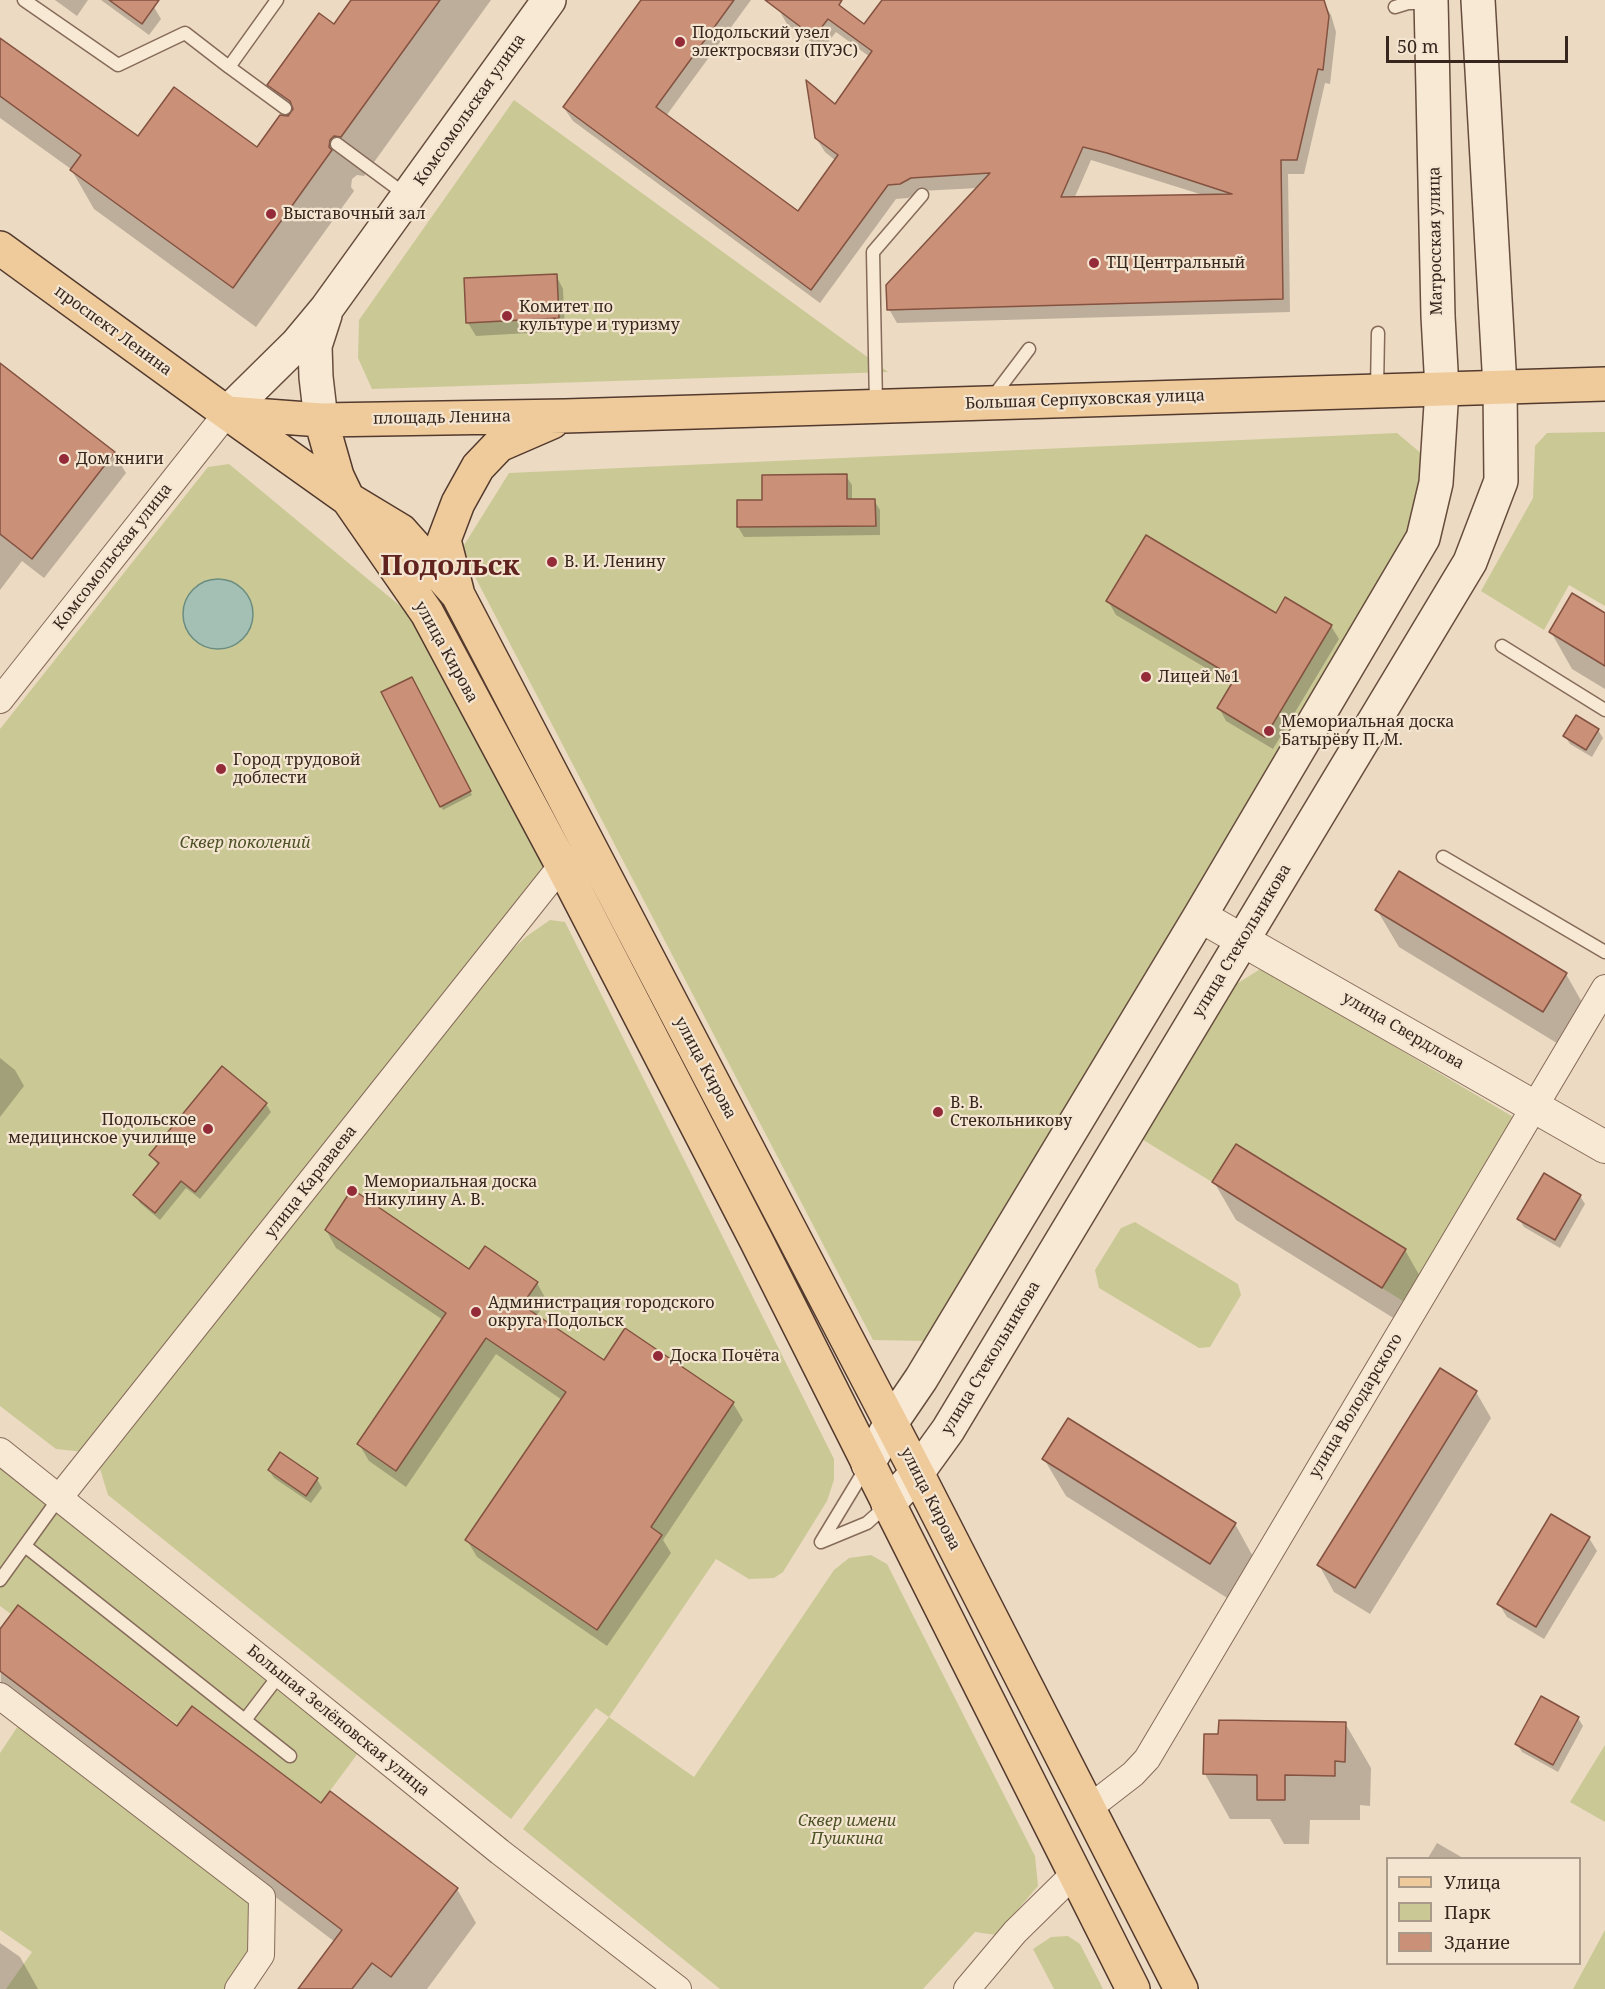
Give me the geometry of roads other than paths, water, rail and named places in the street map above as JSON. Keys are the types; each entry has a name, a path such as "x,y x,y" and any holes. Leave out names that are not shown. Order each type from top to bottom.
{"main road":[{"name":"Комсомольская улица","path":"227,413 297,344 327,308 549,0"},
{"path":"1478,0 1500,387"},
{"name":"Матросская улица","path":"1200,916 1423,538 1436,483 1442,389 1437,306 1431,1"},
{"name":"проспект Ленина","path":"0,248 227,413"},
{"path":"327,308 315,346 316,377 321,420 337,476 348,499"},
{"name":"Большая Серпуховская улица","path":"565,416 1605,384"},
{"name":"улица Стекольникова","path":"888,1504 917,1473 948,1430 1470,562 1501,481 1500,387"},
{"path":"227,413 348,499"},
{"name":"площадь Ленина","path":"227,413 321,420 565,416"},
{"name":"площадь Ленина","path":"458,595 444,540 458,503 478,467 499,446 565,416"},
{"name":"улица Кирова","path":"348,499 401,531 458,595 917,1473 1180,1989"},
{"name":"улица Кирова","path":"348,499 427,614 562,865 756,1240 1134,1989"},
{"path":"868,1464 1200,916"},
{"path":"888,1504 886,1471 891,1423"},
{"path":"1075,1873 1107,1845"}],"street":[{"name":"Комсомольская улица","path":"0,700 227,413"},
{"name":"улица Караваева","path":"59,1498 562,865"},
{"name":"улица Свердлова","path":"1200,916 1605,1148"},
{"name":"улица Володарского","path":"1089,1808 1133,1774 1147,1759 1605,988"},
{"name":"Большая Зелёновская улица","path":"0,1452 500,1852 678,1989"},
{"path":"0,1696 262,1898 261,1955 238,1989"},
{"path":"967,1989 1015,1932 1075,1873"}],"lane":[{"path":"24,0 118,65 185,33 285,108"},
{"path":"229,67 277,0"},
{"path":"1395,7 1408,3 1431,1"},
{"path":"337,144 409,197"},
{"path":"876,406 873,252 922,195"},
{"path":"1377,390 1378,333"},
{"path":"989,403 1029,349"},
{"path":"1502,646 1605,710"},
{"path":"1443,857 1605,952"},
{"path":"868,1464 821,1542 867,1523 888,1504"},
{"path":"0,1580 59,1498"},
{"path":"25,1546 290,1756"},
{"path":"245,1720 280,1674"}],"place":[{"name":"Подольский узел электросвязи (ПУЭС)","path":"680,42"},
{"name":"Выставочный зал","path":"271,214"},
{"name":"ТЦ Центральный","path":"1094,263"},
{"name":"Комитет по культуре и туризму","path":"507,316"},
{"name":"Дом книги","path":"64,459"},
{"name":"В. И. Ленину","path":"552,562"},
{"name":"Лицeй №1","path":"1146,677"},
{"name":"Мемориальная доска Батырёву П. М.","path":"1269,731"},
{"name":"Город трудовой доблести","path":"221,769"},
{"name":"В. В. Стекольникову","path":"938,1112"},
{"name":"Подольское медицинское училище","path":"208,1129"},
{"name":"Мемориальная доска Никулину А. В.","path":"352,1191"},
{"name":"Администрация городского округа Подольск","path":"476,1312"},
{"name":"Доска Почёта","path":"658,1356"}],"district":[{"name":"Подольск","path":"450,567"}],"park label":[{"name":"Сквер поколений","path":"245,843"},
{"name":"Сквер имени Пушкина","path":"847,1830"}]}
